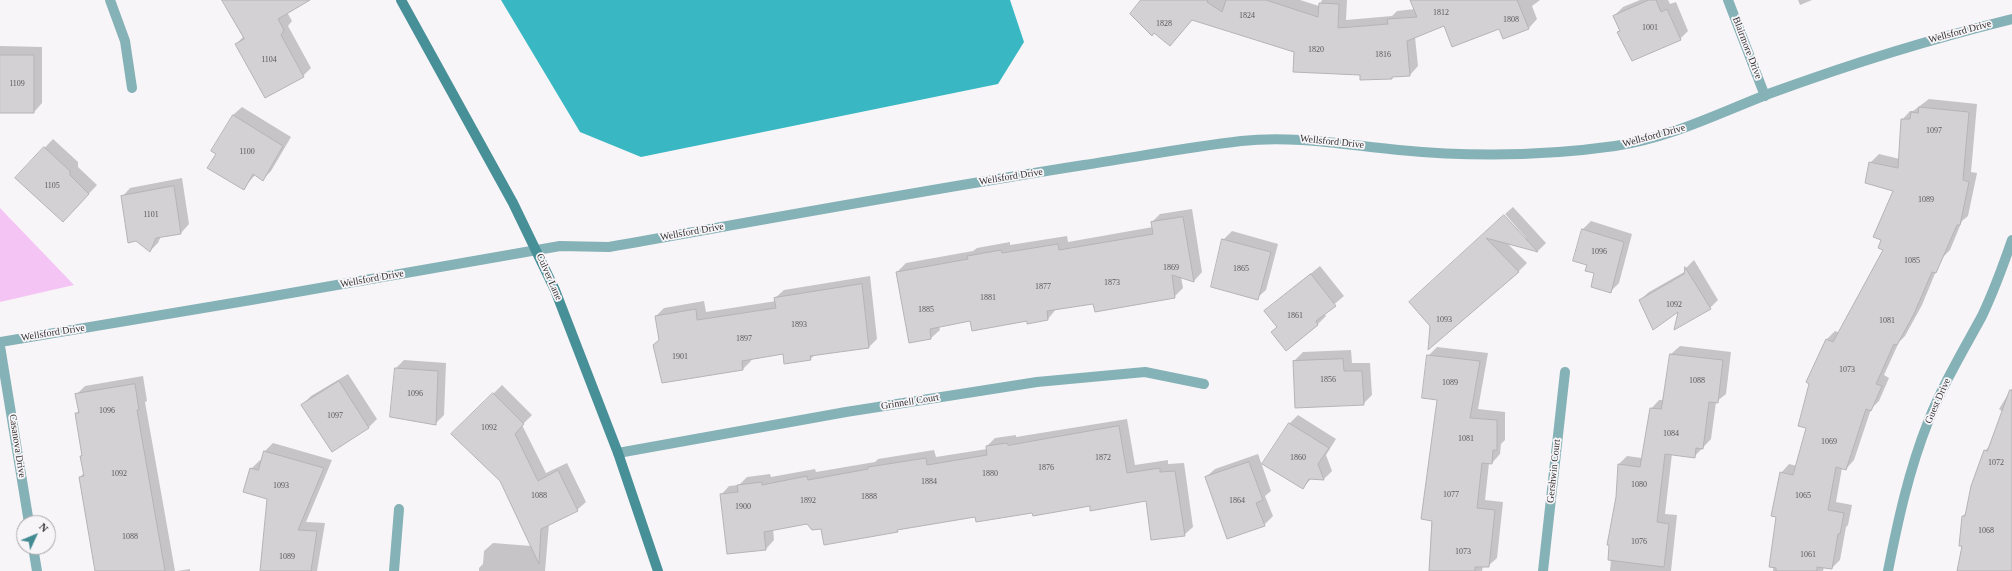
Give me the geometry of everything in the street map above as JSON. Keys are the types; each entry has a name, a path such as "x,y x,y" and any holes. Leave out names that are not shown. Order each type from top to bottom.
{"street":[{"path":"110,0 125,41 132,88"},
{"name":"Culver Lane","path":"401,0 537,249 555,290 618,453 658,571"},
{"name":"Blairmore Drive","path":"1728,0 1765,96"},
{"name":"Wellsford Drive","path":"0,342 251,300 537,249 560,246 608,247 975,182 1243,141 1295,139 1400,150 1478,154 1540,153 1617,146 1658,136 1700,122 1855,63 1955,33 2012,19"},
{"name":"Guest Drive","path":"1888,571 1907,484 1928,422 1956,361 1982,316 1999,280 2012,240"},
{"name":"Casanova Drive","path":"0,346 28,515"},
{"name":"Grinnell Court","path":"618,453 846,412 1036,382 1145,372 1204,384"},
{"name":"Gershwin Court","path":"1543,571 1564,372"},
{"path":"394,571 399,509"},
{"path":"34,555 37,571"}],"shaded area":[{"path":"0,208 74,285 0,302"}],"water":[{"path":"501,0 1010,0 1024,42 998,84 641,157 580,132"}],"building":[{"path":"222,0 310,0 278,19 284,30 281,35 304,77 265,98 235,44 244,39"},
{"path":"1141,0 1208,0 1207,2 1222,12 1226,0 1266,0 1318,17 1319,3 1339,4 1338,28 1388,24 1387,19 1417,17 1410,0 1517,0 1529,29 1503,39 1499,29 1452,47 1444,26 1407,41 1410,76 1392,77 1392,79 1360,80 1360,75 1293,72 1294,52 1192,20 1170,46 1154,33 1152,36 1130,14"},
{"path":"1649,0 1656,0 1661,12 1667,9 1681,40 1632,61 1617,32 1620,31 1613,16"},
{"path":"0,55 34,55 34,113 0,113"},
{"path":"1919,107 1969,112 1963,180 1969,182 1960,225 1957,225 1936,273 1932,272 1914,314 1897,345 1894,344 1876,384 1882,386 1871,411 1866,409 1846,470 1836,467 1828,510 1844,513 1840,534 1838,534 1832,569 1817,567 1817,571 1776,571 1776,568 1769,567 1776,517 1771,516 1780,472 1793,475 1806,428 1798,426 1809,384 1806,382 1826,339 1833,342 1883,250 1878,248 1881,240 1873,237 1893,191 1865,183 1869,162 1898,168 1901,119 1910,119 1911,112 1918,113"},
{"path":"233,115 283,146 263,181 253,174 244,190 207,168 216,154 211,151"},
{"path":"44,147 70,171 70,175 89,194 63,222 15,178"},
{"path":"174,186 181,234 156,238 150,252 136,241 128,243 121,196"},
{"path":"1504,215 1538,252 1486,238 1519,272 1428,350 1430,326 1409,302"},
{"path":"1183,217 1194,282 1172,275 1175,298 1095,312 1093,304 1047,311 1048,320 1027,324 1027,321 972,331 970,321 930,329 931,339 909,343 896,272 968,259 967,256 1001,250 1002,253 1058,244 1059,250 1153,234 1151,222"},
{"path":"1582,229 1624,242 1611,293 1591,287 1594,273 1585,271 1587,265 1573,261"},
{"path":"1222,239 1271,252 1258,300 1211,287"},
{"path":"1685,267 1711,309 1674,330 1678,312 1653,330 1639,300 1684,274"},
{"path":"1311,274 1336,306 1316,321 1318,325 1286,351 1271,332 1277,327 1264,311"},
{"path":"862,284 869,348 810,356 811,360 784,364 783,354 742,361 743,370 662,383 653,345 659,340 655,316 696,309 697,320 776,308 774,298"},
{"path":"1670,354 1723,360 1718,403 1709,402 1703,449 1696,448 1695,458 1665,454 1657,522 1669,524 1664,567 1608,560 1609,545 1607,545 1616,497 1618,464 1640,467 1650,408 1661,409"},
{"path":"1427,355 1480,361 1470,418 1497,420 1497,450 1493,450 1492,464 1482,463 1477,508 1495,510 1489,567 1475,567 1475,571 1429,571 1432,521 1421,519 1437,400 1422,398"},
{"path":"1343,359 1344,371 1362,371 1364,405 1295,408 1293,361"},
{"path":"395,368 438,371 436,425 390,417"},
{"path":"339,381 369,428 332,452 301,405"},
{"path":"135,384 139,410 137,410 165,571 95,571 79,477 84,476 75,413 79,413 75,394"},
{"path":"2010,390 2012,391 2012,571 1957,571 1962,546 1959,546 1962,516 1965,516 1971,486 1984,450 1987,451"},
{"path":"493,393 524,424 515,434 538,481 558,470 578,511 541,529 539,564 500,481 451,434"},
{"path":"1289,423 1329,448 1318,464 1324,480 1309,479 1303,489 1262,464"},
{"path":"1119,426 1127,473 1160,468 1160,472 1175,471 1185,536 1151,540 1146,501 1090,511 1090,506 1033,516 1032,513 976,522 975,517 897,530 898,532 824,545 821,529 812,530 807,524 764,532 766,550 727,554 720,494 738,492 737,485 762,482 762,485 807,476 808,480 868,469 868,467 926,458 927,465 987,455 986,446 1007,443 1008,445"},
{"path":"264,451 324,468 298,530 317,531 311,571 260,571 267,499 243,492 250,468 258,470"},
{"path":"1249,462 1263,500 1256,503 1265,526 1227,539 1205,477"}]}
